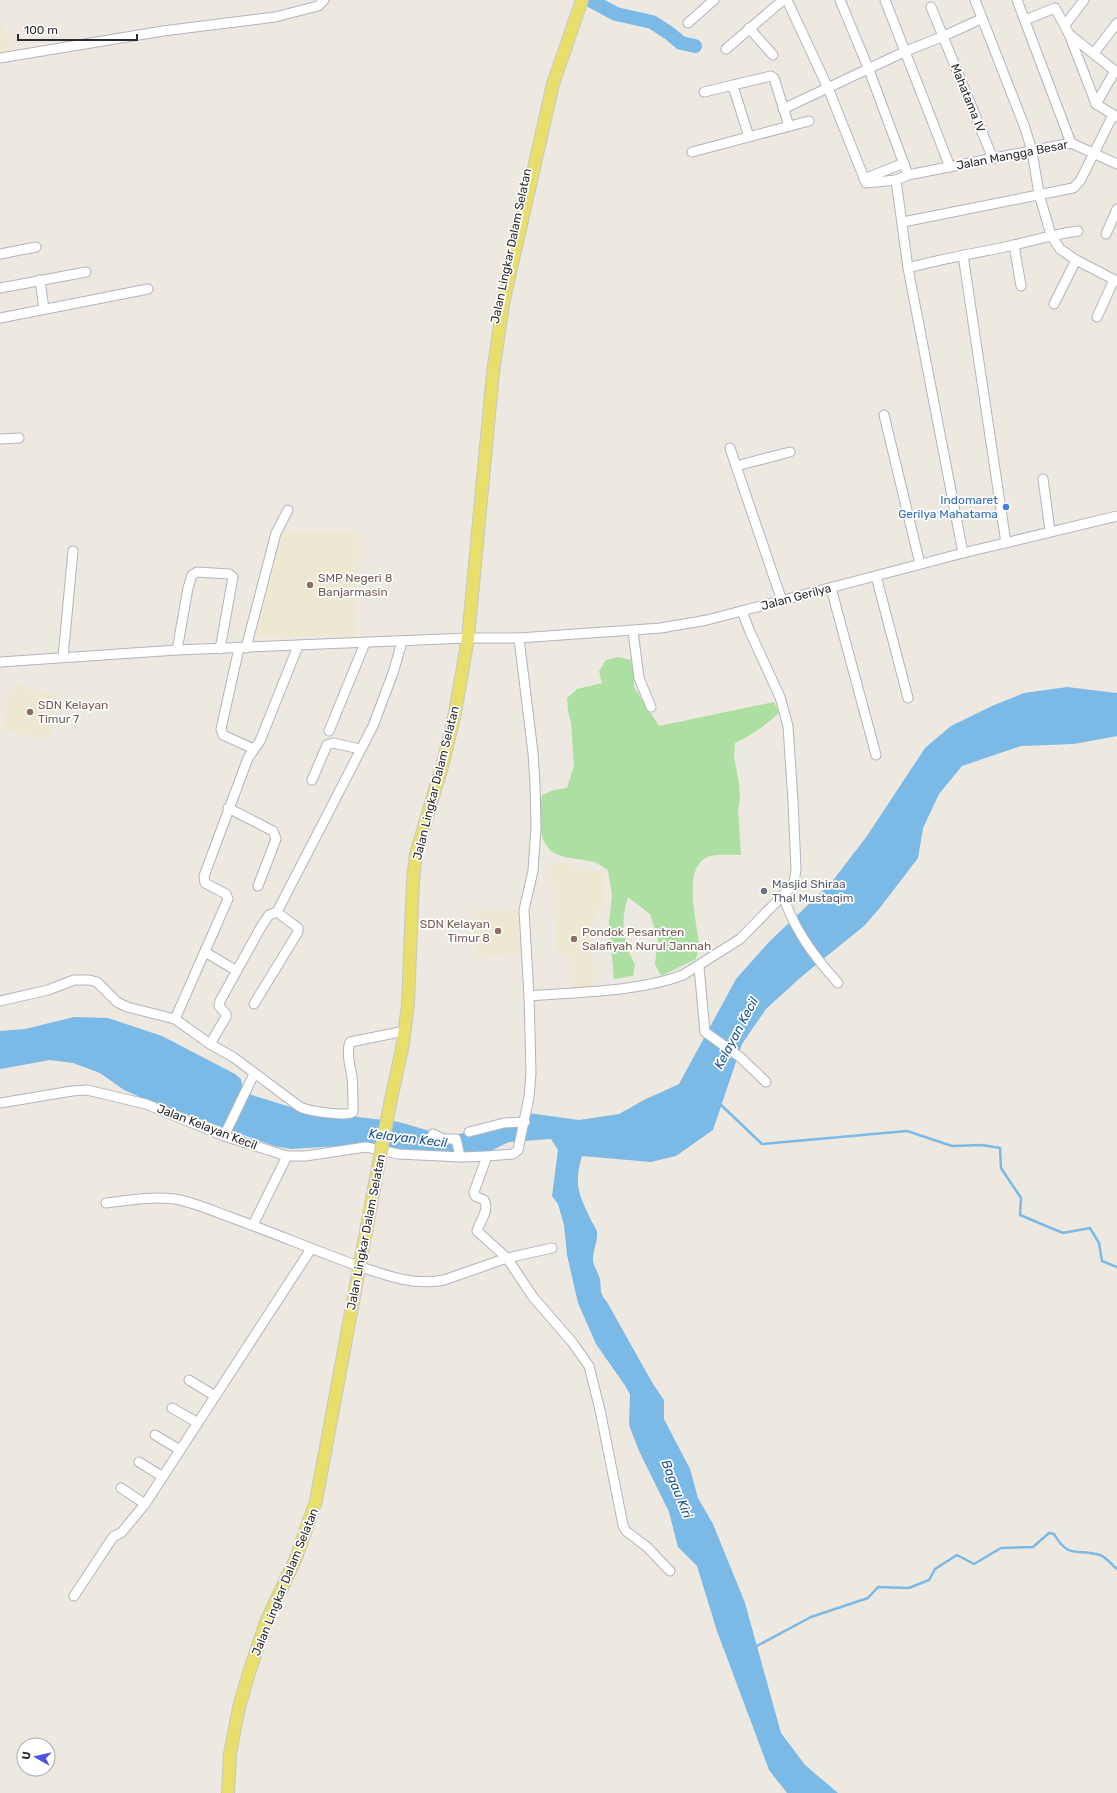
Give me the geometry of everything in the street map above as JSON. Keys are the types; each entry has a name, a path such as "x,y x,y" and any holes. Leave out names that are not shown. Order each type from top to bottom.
{"main road":[{"name":"Jalan Lingkar Dalam Selatan","path":"228,1793 230,1754 239,1707 249,1673 266,1622 296,1558 316,1501 378,1166 405,1031 411,961 413,880 416,854 443,763 455,713 468,638 493,373 503,304 553,84 577,3"}],"street":[{"path":"0,58 163,31 275,17 318,6 324,0"},
{"path":"688,23 714,0"},
{"path":"726,49 783,0"},
{"path":"787,0 828,88 864,179 904,163"},
{"path":"975,0 981,19 1026,128 1040,194 1051,235 1060,249 1076,260 1116,281 1097,317"},
{"path":"1017,0 1071,142"},
{"path":"1065,25 1084,0"},
{"path":"841,2 869,70 908,175"},
{"path":"886,3 950,167"},
{"path":"903,222 1073,188 1080,181 1115,116 1096,104 1069,34 1054,4 1025,20"},
{"name":"Mahatama IV","path":"931,7 993,159"},
{"path":"783,109 869,70 906,51 981,19"},
{"path":"1094,53 1117,23"},
{"path":"749,28 774,55"},
{"path":"1069,34 1116,71 1096,104"},
{"path":"704,92 771,76 774,78 789,126"},
{"path":"733,86 749,137"},
{"path":"692,152 809,121"},
{"name":"Jalan Mangga Besar","path":"864,179 868,184 896,180 908,175 1071,142 1117,164"},
{"path":"896,180 903,222 908,268 963,553"},
{"path":"1106,234 1117,210"},
{"path":"908,268 1014,245 1051,235 1078,231"},
{"path":"1014,245 1021,286"},
{"path":"0,254 36,247"},
{"path":"963,255 1006,543"},
{"path":"1054,304 1076,260"},
{"path":"0,288 86,272"},
{"path":"40,280 44,310"},
{"path":"0,318 148,289"},
{"path":"884,415 920,564"},
{"path":"0,440 19,438"},
{"path":"730,448 782,601"},
{"path":"736,466 790,452"},
{"path":"1043,479 1050,532"},
{"path":"254,749 221,733 221,723 276,533 288,510"},
{"name":"Jalan Gerilya","path":"0,662 177,650 402,642 468,638 519,638 633,631 682,626 963,553 1117,516"},
{"path":"63,658 73,551"},
{"path":"177,650 188,588 192,575 197,572 229,574 233,577 220,649"},
{"path":"876,576 908,698"},
{"path":"831,588 876,755"},
{"path":"529,996 624,988 673,979 699,967 740,939 792,886 796,869 788,726 780,697 742,611"},
{"path":"633,631 639,678 651,707"},
{"path":"469,1132 504,1123 525,1122 531,1073 529,996 524,910 533,871 535,851 536,784 519,638"},
{"path":"210,1044 226,1015 219,1006 220,1001 269,914 277,912 372,726 393,674 402,642"},
{"path":"329,731 365,643"},
{"path":"175,1019 228,899 226,894 205,883 203,880 228,808 248,758 260,741 298,646"},
{"path":"312,780 327,745 334,743 360,749"},
{"path":"228,808 273,831 276,835 276,839 258,886"},
{"path":"783,895 787,910 817,959 838,982"},
{"path":"254,1004 298,932 298,928 277,912"},
{"path":"205,952 237,971"},
{"path":"699,967 704,1028 706,1035 740,1057 766,1082"},
{"path":"0,1000 48,990 74,980 89,980 97,982 117,1002 127,1007 175,1019 210,1044 232,1057 303,1109 351,1114 353,1112 352,1075 349,1059 350,1043 353,1040 405,1031"},
{"path":"225,1134 254,1074"},
{"name":"Jalan Kelayan Kecil","path":"0,1103 72,1091 87,1090 146,1104 287,1156 305,1156 366,1147 398,1154 461,1157 516,1153 522,1140 525,1122"},
{"path":"433,1134 444,1139 456,1138 461,1157"},
{"path":"253,1225 287,1156"},
{"path":"487,1156 474,1192 475,1196 484,1200 486,1206 486,1212 477,1231 507,1258 533,1297 585,1358 592,1374 624,1528 647,1547 670,1571"},
{"path":"106,1203 148,1198 176,1199 253,1225 311,1249 409,1282 435,1282 507,1258 552,1248"},
{"path":"74,1596 113,1537 122,1532 145,1504 311,1249"},
{"path":"189,1380 215,1396"},
{"path":"172,1408 198,1423"},
{"path":"155,1435 180,1450"},
{"path":"139,1462 163,1477"},
{"path":"121,1488 145,1504"}],"shaded area":[{"path":"0,20 13,51 0,54"},
{"name":"SMP Negeri 8 Banjarmasin","path":"277,531 359,533 356,637 249,636"},
{"name":"SDN Kelayan Timur 7","path":"14,684 26,685 27,689 57,695 50,740 2,729 8,694"},
{"name":"Pondok Pesantren Salafiyah Nurul Jannah","path":"570,862 574,871 605,870 605,898 591,924 594,987 571,989 569,954 557,955 551,864"},
{"name":"SDN Kelayan Timur 8","path":"519,909 524,953 475,958 473,910"}],"green space":[{"path":"618,657 631,660 634,673 634,687 659,726 774,702 779,713 758,730 735,743 734,757 740,798 738,811 741,855 719,855 707,857 699,863 695,872 693,897 699,944 696,959 661,976 655,964 658,939 650,914 628,897 624,914 624,931 625,940 635,964 633,976 614,979 609,923 612,895 608,870 597,863 556,854 549,849 544,842 541,832 539,814 542,795 554,790 567,788 574,766 571,723 567,698 577,689 602,683 599,671 606,660"}],"water":[{"path":"1067,687 1117,693 1117,736 1074,744 1021,746 962,766 939,794 923,828 918,858 879,909 864,926 801,977 766,1009 742,1044 713,1130 676,1156 651,1162 582,1156 578,1174 578,1188 597,1232 593,1261 599,1276 602,1295 653,1384 664,1400 664,1419 690,1469 698,1498 713,1524 745,1603 781,1733 805,1765 838,1793 787,1793 769,1770 717,1631 697,1566 678,1547 669,1512 639,1451 629,1425 630,1394 596,1344 578,1303 567,1255 564,1225 558,1204 552,1196 558,1150 551,1139 509,1142 484,1154 427,1153 370,1144 291,1149 274,1146 147,1100 124,1090 100,1073 73,1063 50,1060 0,1069 0,1031 25,1029 74,1017 108,1018 162,1036 235,1074 241,1079 243,1090 252,1095 300,1110 399,1122 430,1131 442,1137 453,1136 498,1122 519,1121 528,1113 579,1120 619,1114 644,1100 679,1084 736,979 769,942 831,883 867,836 925,748 951,726 992,706 1024,693"}],"waterway":[{"path":"590,0 616,14 652,22 681,43 695,46"},
{"path":"720,1104 762,1144 907,1131 952,1146 982,1145 1000,1148 1001,1168 1021,1198 1020,1215 1063,1233 1090,1228 1099,1243 1102,1261 1117,1267"},
{"path":"755,1647 811,1617 868,1598 878,1587 909,1588 929,1580 935,1569 957,1555 974,1564 1001,1548 1033,1547 1049,1533 1054,1534 1059,1542 1069,1550 1100,1555 1107,1559 1117,1569"}],"place":[{"name":"Indomaret Gerilya Mahatama","path":"1006,507"},
{"name":"SMP Negeri 8 Banjarmasin","path":"310,585"},
{"name":"SDN Kelayan Timur 7","path":"30,712"},
{"name":"Masjid Shiraa Thal Mustaqim","path":"764,891"},
{"name":"SDN Kelayan Timur 8","path":"498,931"},
{"name":"Pondok Pesantren Salafiyah Nurul Jannah","path":"574,939"}],"water label":[{"name":"Kelayan Kecil","path":"736,1033"},
{"name":"Kelayan Kecil","path":"408,1138"},
{"name":"Bagau Kiri","path":"677,1489"}]}
